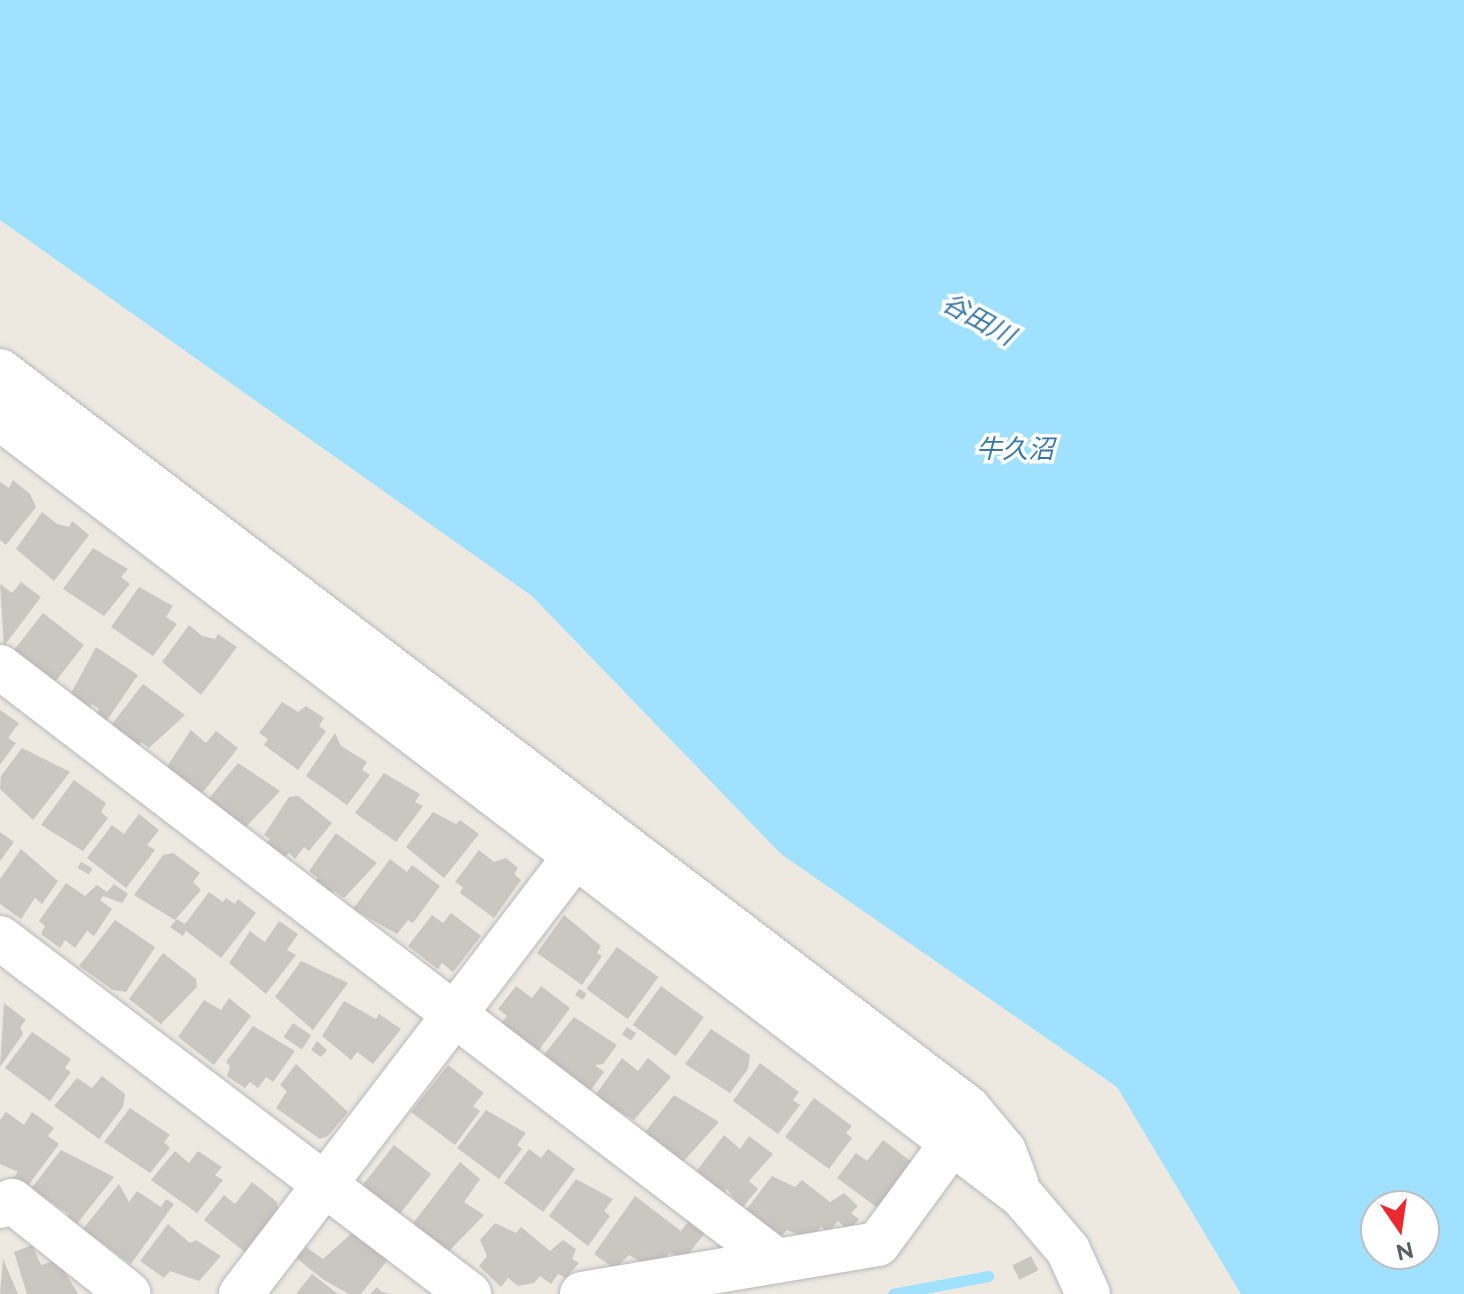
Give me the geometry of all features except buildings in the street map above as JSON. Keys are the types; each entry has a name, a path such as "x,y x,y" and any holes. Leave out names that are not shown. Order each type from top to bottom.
{"street":[{"path":"0,371 968,1108 1004,1151 1022,1196"},
{"path":"1,422 573,859 1022,1196 1062,1240 1088,1294"},
{"path":"0,667 777,1261"},
{"path":"241,1294 573,859"},
{"path":"0,938 469,1294"},
{"path":"582,1294 878,1244 952,1143"},
{"path":"4,1199 129,1294"}],"water":[{"name":"牛久沼","path":"0,0 1464,0 1464,1294 1241,1294 1117,1087 781,854 532,596 0,220"}],"waterway":[{"path":"893,1294 988,1276"}],"water label":[{"name":"谷田川","path":"978,320"}]}
